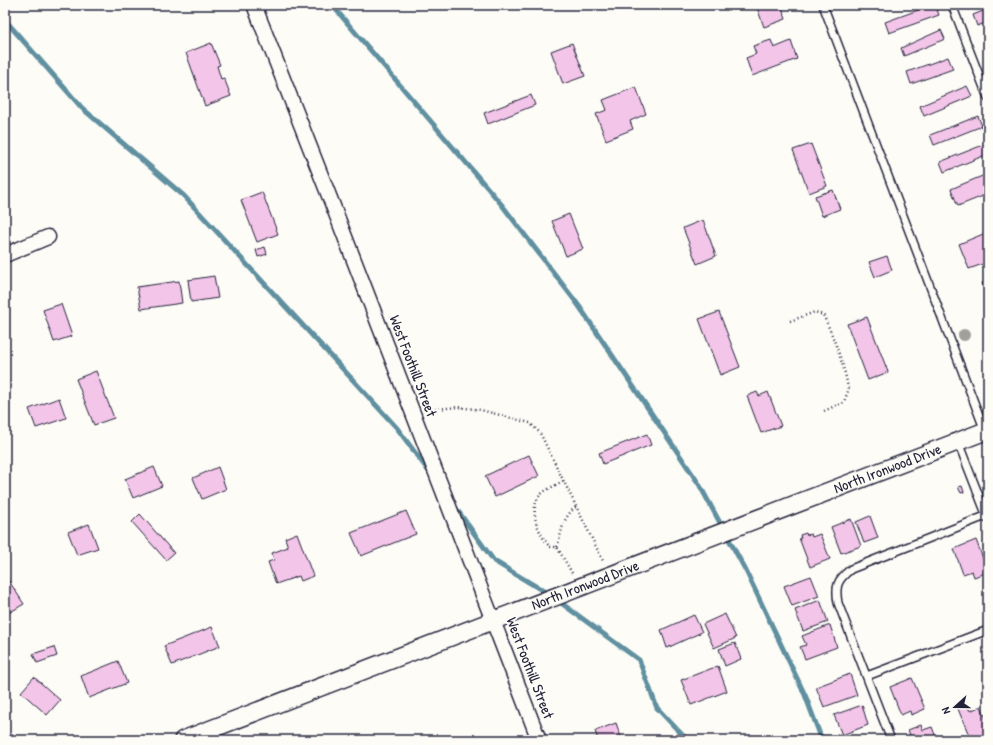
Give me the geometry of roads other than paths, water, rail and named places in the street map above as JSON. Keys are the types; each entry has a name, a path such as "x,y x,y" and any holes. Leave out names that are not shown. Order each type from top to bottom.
{"street":[{"name":"West Foothill Street","path":"254,5 414,414 539,740"},
{"path":"5,255 48,237"},
{"name":"North Ironwood Drive","path":"183,740 987,430"}],"lane":[{"path":"823,5 987,430"},
{"path":"952,5 988,98"},
{"path":"891,740 838,603 836,594 838,583 843,575 851,569 988,516 958,442"},
{"path":"867,676 988,630"}],"waterway":[{"path":"332,5 502,205 579,306 699,484 746,571 805,695 822,740"},
{"path":"5,20 82,108 184,196 397,428 430,473"},
{"path":"455,507 494,561 550,595"},
{"path":"557,600 639,660 657,708 687,740"}]}
